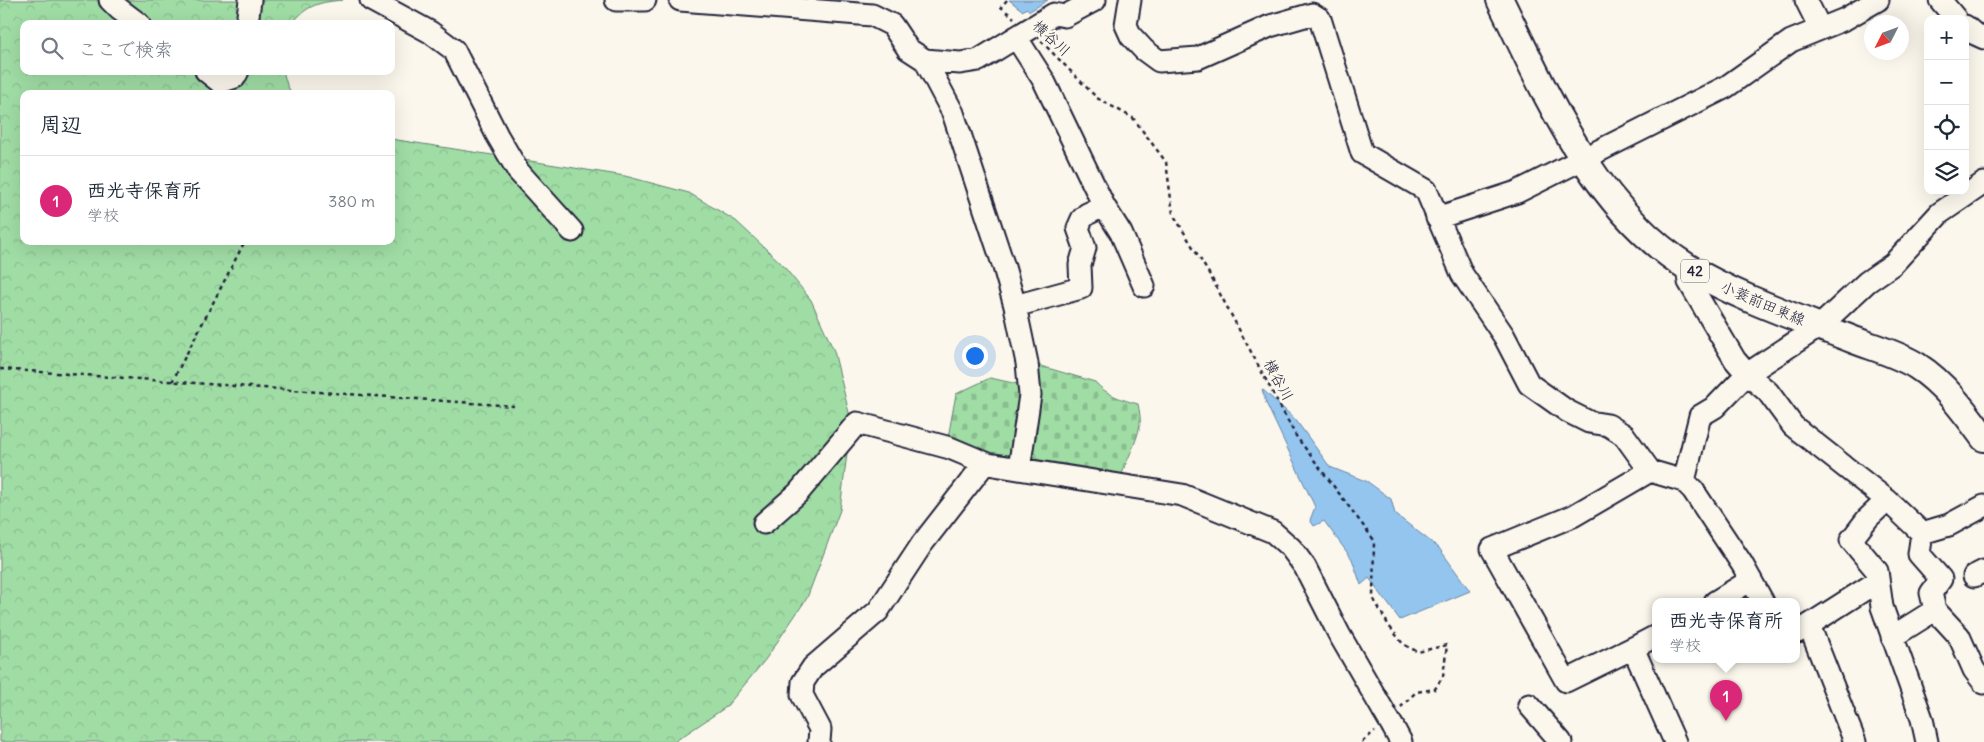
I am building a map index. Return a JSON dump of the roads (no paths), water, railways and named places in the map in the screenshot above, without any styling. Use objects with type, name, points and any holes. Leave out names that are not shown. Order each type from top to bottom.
[{"type":"main road","name":"小蓑前田東線","points":[[1500,0],[1582,158],[1622,212],[1655,242],[1687,267],[1729,290],[1917,366],[1944,389],[1984,438]]},
{"type":"street","points":[[110,0],[118,9],[133,20]]},
{"type":"street","points":[[248,20],[250,0]]},
{"type":"street","points":[[371,0],[430,32],[454,50],[497,135],[518,171],[572,231]]},
{"type":"street","points":[[616,0],[645,0]]},
{"type":"street","points":[[680,0],[872,15],[892,25],[908,49],[925,60],[960,63],[979,60],[1054,14],[1065,16],[1094,0]]},
{"type":"street","points":[[1130,0],[1126,25],[1131,36],[1144,50],[1159,61],[1198,58],[1270,26],[1312,14],[1320,19],[1362,153],[1426,190],[1462,274],[1504,336],[1529,384],[1567,411],[1589,422],[1608,425],[1624,435],[1650,471],[1684,481],[1692,490],[1761,598]]},
{"type":"street","points":[[1806,0],[1820,28]]},
{"type":"street","points":[[1437,218],[1517,192],[1726,87],[1791,41],[1845,19],[1878,0]]},
{"type":"street","points":[[1940,0],[1953,15]]},
{"type":"street","points":[[1969,30],[1984,38]]},
{"type":"street","points":[[1022,34],[1104,206],[1121,233],[1144,286]]},
{"type":"street","points":[[925,60],[953,113],[1015,306],[1027,363],[1030,395],[1019,469]]},
{"type":"street","points":[[211,75],[220,82],[236,75]]},
{"type":"street","points":[[1684,481],[1700,416],[1714,407],[1747,374],[1820,326],[1867,282],[1892,264],[1940,213],[1984,183]]},
{"type":"street","points":[[1015,306],[1081,288],[1080,265],[1085,248],[1078,228],[1082,219],[1087,214],[1104,206]]},
{"type":"street","points":[[1687,267],[1689,282],[1730,353],[1747,374],[1768,392],[1793,426],[1888,500],[1922,533]]},
{"type":"street","points":[[764,523],[798,493],[857,422],[950,448],[986,463],[1182,495],[1273,532],[1290,548],[1305,567],[1338,634],[1390,724]]},
{"type":"street","points":[[819,742],[820,729],[802,695],[804,682],[813,667],[878,611],[922,544],[986,463]]},
{"type":"street","points":[[1650,471],[1573,516],[1492,549],[1566,681],[1652,638]]},
{"type":"street","points":[[1888,500],[1868,518],[1851,540],[1877,571],[1882,607],[1922,719],[1927,742]]},
{"type":"street","points":[[1922,533],[1949,525],[1984,506]]},
{"type":"street","points":[[1922,533],[1919,554],[1941,579],[1931,593],[1935,610],[1959,636],[1974,670],[1984,683]]},
{"type":"street","points":[[1722,598],[1751,580]]},
{"type":"street","points":[[1856,742],[1802,630],[1878,581]]},
{"type":"street","points":[[1892,637],[1935,610]]},
{"type":"street","points":[[1633,648],[1675,742]]},
{"type":"street","points":[[1529,705],[1561,742]]},
{"type":"water","points":[[1009,0],[1048,0],[1030,11],[1026,8],[1023,11]]},
{"type":"water","points":[[1262,389],[1295,419],[1330,467],[1368,482],[1391,499],[1395,514],[1439,548],[1470,591],[1400,620],[1369,578],[1361,585],[1352,559],[1324,521],[1314,526],[1310,520],[1315,507],[1266,403]]},
{"type":"place","name":"西光寺保育所","points":[[1726,721]]}]
